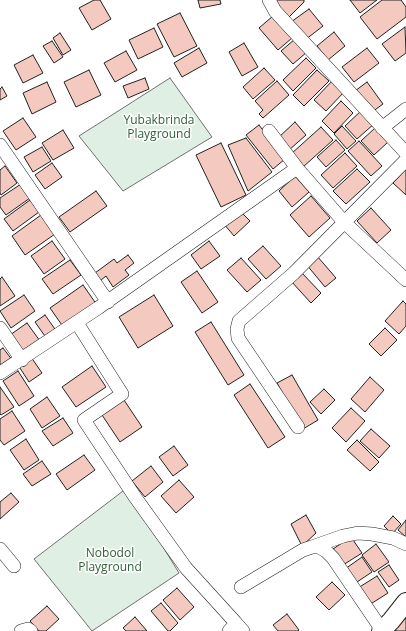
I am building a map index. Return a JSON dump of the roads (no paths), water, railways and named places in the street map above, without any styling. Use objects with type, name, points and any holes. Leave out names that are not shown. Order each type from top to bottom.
[{"type":"street","points":[[269,0],[274,10],[406,153]]},
{"type":"street","points":[[382,128],[406,109]]},
{"type":"street","points":[[269,132],[297,168],[344,222],[406,280]]},
{"type":"street","points":[[0,144],[108,302]]},
{"type":"street","points":[[298,427],[243,347],[238,338],[237,329],[239,321],[294,273],[406,160]]},
{"type":"street","points":[[0,373],[22,360],[108,302],[297,168]]},
{"type":"street","points":[[77,323],[122,394],[84,420],[135,497],[186,568],[236,628]]},
{"type":"street","points":[[0,328],[22,360]]},
{"type":"street","points":[[241,587],[303,550],[343,536],[358,533],[372,534],[393,538],[406,544]]},
{"type":"street","points":[[312,547],[319,547],[333,558],[381,631],[406,602]]},
{"type":"street","points":[[0,549],[14,566]]},
{"type":"street","points":[[21,631],[28,629],[31,631]]},
{"type":"park label","name":"Yubakbrinda Playground","points":[[159,128]]},
{"type":"park label","name":"Nobodol Playground","points":[[110,561]]}]
